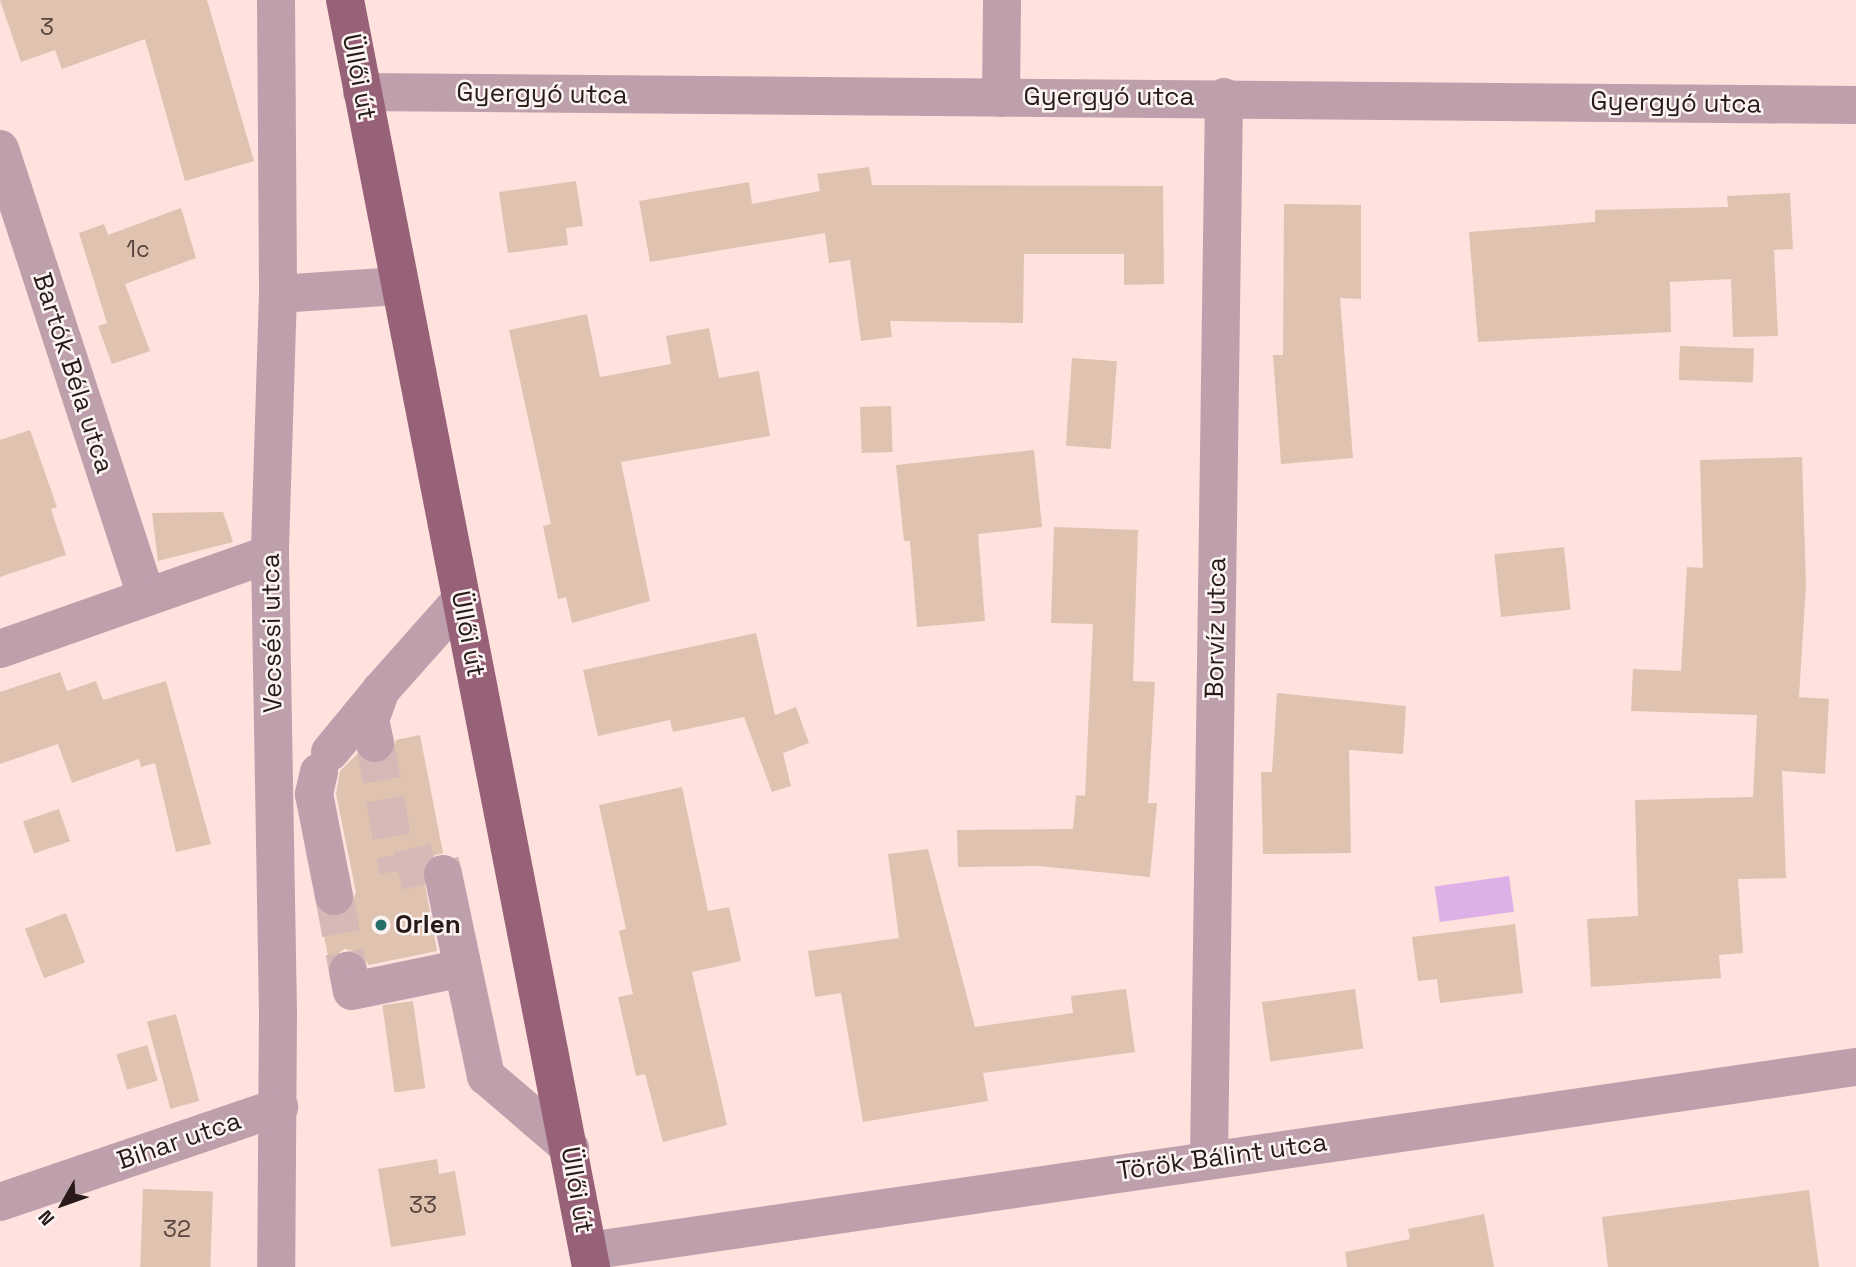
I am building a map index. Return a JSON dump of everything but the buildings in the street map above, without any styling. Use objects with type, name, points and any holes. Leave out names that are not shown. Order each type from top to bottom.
[{"type":"main road","name":"Üllői út","points":[[345,0],[570,1149],[589,1259]]},
{"type":"street","name":"Vecsési utca","points":[[276,0],[278,294],[270,554],[279,1107],[276,1267]]},
{"type":"street","points":[[1001,98],[1002,0]]},
{"type":"street","name":"Gyergyó utca","points":[[362,92],[1001,98],[1224,97],[1856,105]]},
{"type":"street","name":"Borvíz utca","points":[[1209,1159],[1224,97]]},
{"type":"street","name":"Bartók Béla utca","points":[[0,149],[146,596]]},
{"type":"street","points":[[278,294],[399,286]]},
{"type":"street","points":[[0,649],[270,554]]},
{"type":"street","points":[[334,896],[314,794],[324,762],[381,690],[461,600]]},
{"type":"street","points":[[375,743],[370,720],[381,690]]},
{"type":"street","points":[[443,874],[486,1076],[570,1149]]},
{"type":"street","points":[[348,971],[352,990],[463,968]]},
{"type":"street","name":"Török Bálint utca","points":[[589,1259],[1209,1159],[1856,1067]]},
{"type":"street","name":"Bihar utca","points":[[0,1202],[279,1107]]},
{"type":"shaded area","points":[[1509,876],[1514,912],[1440,922],[1435,886]]},
{"type":"tunnel","points":[[375,743],[398,871],[440,861],[443,874]]},
{"type":"tunnel","points":[[334,896],[348,971]]},
{"type":"place","name":"Orlen","points":[[381,925]]}]
